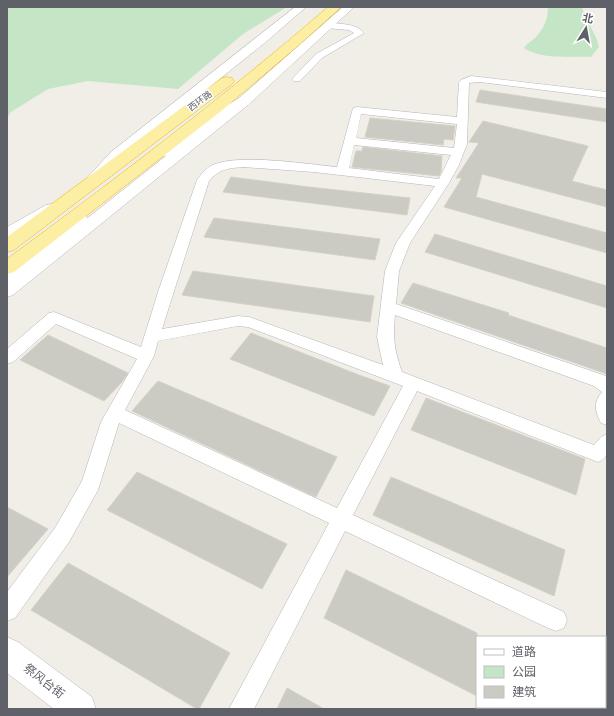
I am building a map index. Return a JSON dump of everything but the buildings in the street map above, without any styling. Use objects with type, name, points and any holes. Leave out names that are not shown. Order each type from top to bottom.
[{"type":"highway","name":"西环路","points":[[7,246],[82,191],[263,53],[316,7]]},
{"type":"highway","name":"西环路","points":[[7,268],[115,196],[148,162],[250,81],[335,7]]},
{"type":"main road","points":[[148,162],[244,101]]},
{"type":"main road","points":[[7,235],[82,191]]},
{"type":"main road","points":[[7,278],[115,196]]},
{"type":"main road","name":"祭风台街","points":[[7,653],[80,709]]},
{"type":"street","points":[[82,191],[116,155],[263,39],[301,7]]},
{"type":"street","points":[[7,291],[115,196],[244,101],[349,7]]},
{"type":"street","points":[[297,79],[319,56],[360,34],[358,31],[352,29],[328,26]]},
{"type":"street","points":[[404,380],[388,354],[385,337],[390,286],[396,259],[403,243],[443,183],[453,165],[461,144],[464,82],[471,79],[607,95]]},
{"type":"street","points":[[342,171],[356,110],[462,121]]},
{"type":"street","points":[[349,141],[458,152]]},
{"type":"street","points":[[7,610],[62,535],[91,484],[110,422],[146,356],[183,238],[204,180],[208,174],[220,167],[258,164],[342,171],[443,183]]},
{"type":"street","points":[[388,307],[600,381],[607,387]]},
{"type":"street","points":[[7,358],[54,317],[146,356]]},
{"type":"street","points":[[152,336],[238,321],[249,322],[598,454],[607,442]]},
{"type":"street","points":[[241,709],[341,519],[404,380]]},
{"type":"street","points":[[607,397],[603,405],[604,414],[607,418]]},
{"type":"street","points":[[115,413],[556,620]]},
{"type":"green space","points":[[7,7],[287,7],[243,34],[178,89],[88,81],[48,89],[11,112],[7,118]]},
{"type":"green space","points":[[548,7],[582,7],[596,36],[599,47],[591,57],[548,56],[531,52],[524,48],[536,37],[543,27]]}]
